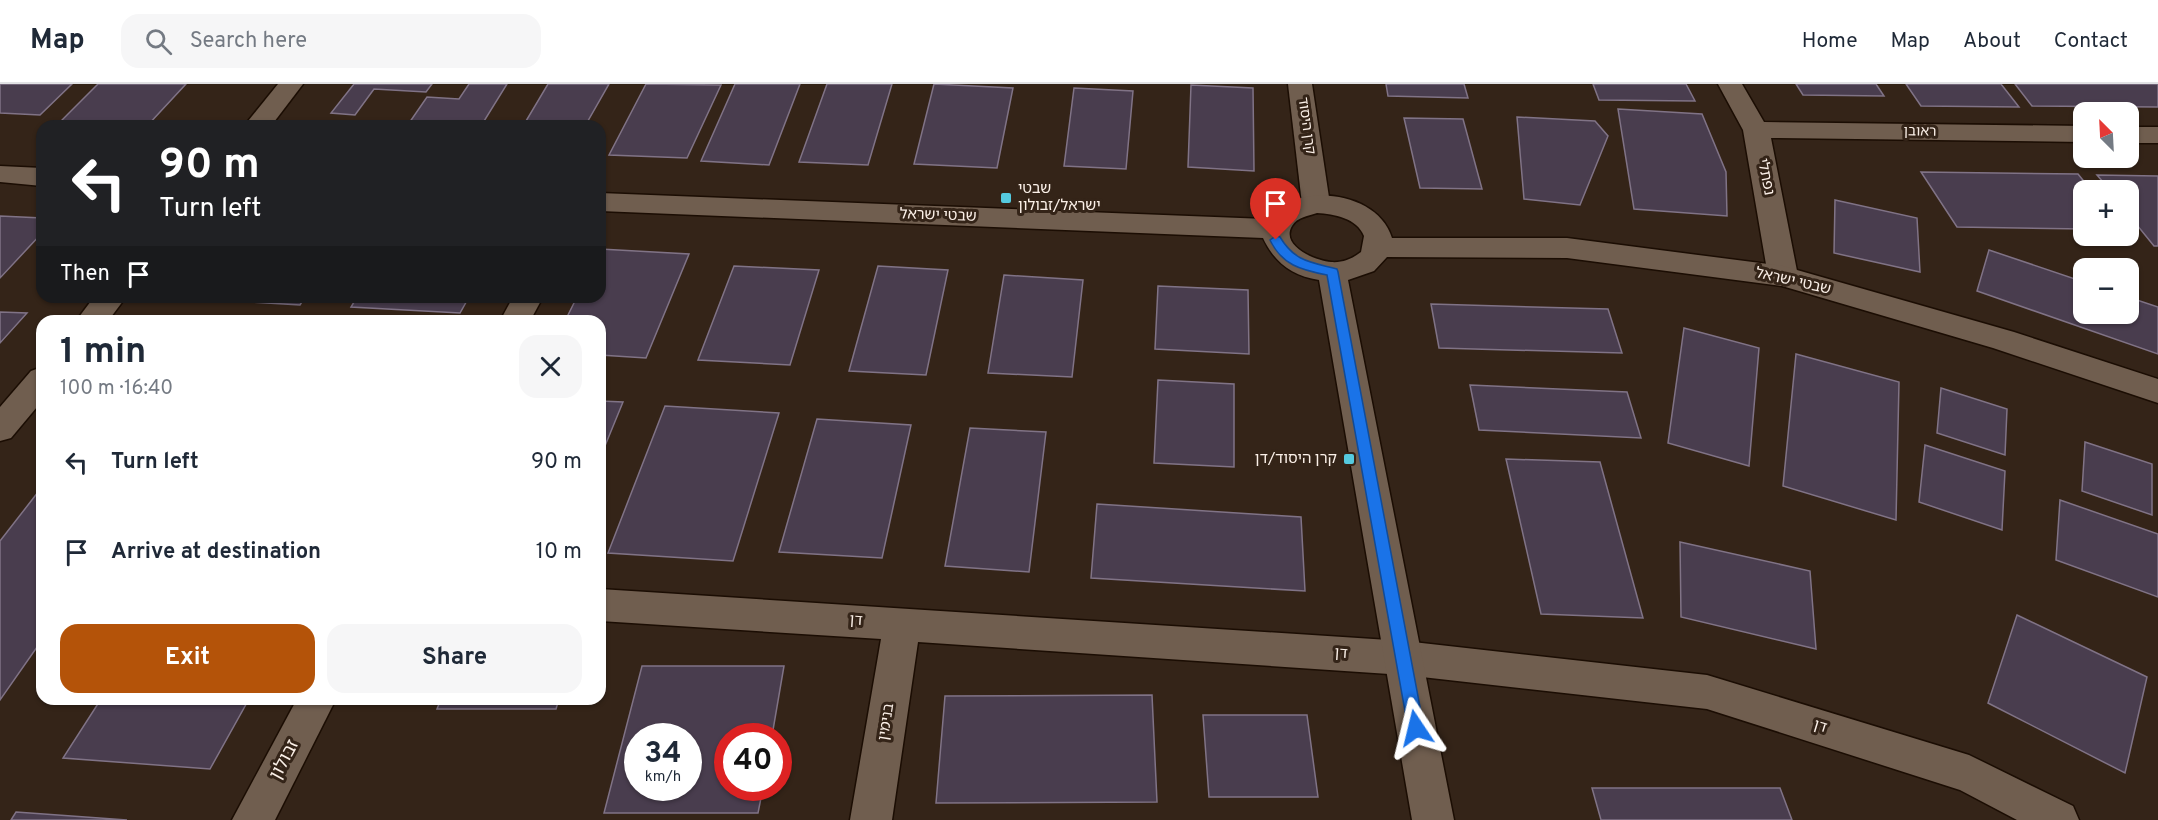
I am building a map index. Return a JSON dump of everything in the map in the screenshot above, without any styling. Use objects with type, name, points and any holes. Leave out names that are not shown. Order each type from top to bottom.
[{"type":"street","points":[[262,120],[291,84]]},
{"type":"street","name":"קרן היסוד","points":[[1300,84],[1316,204]]},
{"type":"street","name":"נפתלי","points":[[1730,84],[1756,130],[1783,276]]},
{"type":"street","name":"ראובן","points":[[1756,130],[2073,134]]},
{"type":"street","points":[[2139,135],[2158,135]]},
{"type":"street","points":[[0,174],[36,177]]},
{"type":"street","name":"שבטי ישראל","points":[[606,202],[1276,230]]},
{"type":"street","points":[[1316,204],[1332,205],[1362,216],[1373,225],[1379,236],[1379,247],[1374,257],[1363,266],[1349,271],[1332,272],[1302,266],[1290,258],[1276,240],[1276,230],[1280,220],[1289,212],[1316,204]]},
{"type":"street","name":"שבטי ישראל","points":[[1379,247],[1567,248],[1783,276],[2003,340],[2158,391]]},
{"type":"street","points":[[1332,272],[1432,820]]},
{"type":"street","points":[[96,315],[106,303]]},
{"type":"street","points":[[0,429],[36,386]]},
{"type":"street","name":"דן","points":[[606,605],[1404,658],[1707,692],[1969,774],[2058,820]]},
{"type":"street","name":"בנימין","points":[[871,820],[902,624]]},
{"type":"street","name":"זבולון","points":[[253,820],[314,705]]},
{"type":"building","points":[[0,84],[72,84],[40,115],[0,113]]},
{"type":"building","points":[[98,84],[186,84],[153,120],[62,120]]},
{"type":"building","points":[[354,84],[432,84],[426,92],[374,89],[355,115],[331,113]]},
{"type":"building","points":[[469,84],[507,84],[485,120],[411,120],[427,97],[459,99]]},
{"type":"building","points":[[548,84],[609,84],[588,120],[527,120]]},
{"type":"building","points":[[646,84],[721,85],[687,158],[609,155]]},
{"type":"building","points":[[735,84],[800,84],[769,165],[701,161]]},
{"type":"building","points":[[827,84],[892,84],[868,165],[799,162]]},
{"type":"building","points":[[934,84],[1013,88],[997,168],[914,164]]},
{"type":"building","points":[[1386,84],[1464,84],[1468,98],[1388,96]]},
{"type":"building","points":[[1593,84],[1686,84],[1695,101],[1599,100]]},
{"type":"building","points":[[1796,84],[1876,84],[1884,96],[1803,95]]},
{"type":"building","points":[[1906,84],[2001,84],[2019,107],[1921,106]]},
{"type":"building","points":[[2015,84],[2158,84],[2158,107],[2139,107],[2139,102],[2073,102],[2073,106],[2032,106]]},
{"type":"building","points":[[1191,85],[1253,88],[1254,171],[1188,167]]},
{"type":"building","points":[[1074,88],[1133,91],[1126,169],[1064,166]]},
{"type":"building","points":[[1618,109],[1702,114],[1726,172],[1727,216],[1634,209]]},
{"type":"building","points":[[1517,117],[1595,121],[1608,136],[1580,205],[1524,199]]},
{"type":"building","points":[[1404,118],[1463,119],[1482,189],[1420,188]]},
{"type":"building","points":[[1921,172],[2078,174],[2083,180],[2073,180],[2073,229],[1957,227]]},
{"type":"building","points":[[2097,175],[2158,176],[2158,246],[2154,246],[2139,228],[2139,180],[2101,180]]},
{"type":"building","points":[[1835,200],[1917,218],[1920,272],[1834,253]]},
{"type":"building","points":[[0,216],[36,218],[36,239],[0,278]]},
{"type":"building","points":[[606,249],[689,254],[646,358],[606,355],[606,315],[568,315],[574,303],[606,303]]},
{"type":"building","points":[[1989,250],[2073,278],[2073,324],[2139,324],[2139,301],[2158,307],[2158,354],[1977,291]]},
{"type":"building","points":[[734,266],[819,270],[790,365],[698,360]]},
{"type":"building","points":[[878,266],[948,270],[926,375],[849,371]]},
{"type":"building","points":[[1004,275],[1083,280],[1072,377],[988,373]]},
{"type":"building","points":[[1158,286],[1248,290],[1249,354],[1155,349]]},
{"type":"building","points":[[268,303],[301,303],[300,305]]},
{"type":"building","points":[[353,303],[466,303],[460,313],[351,307]]},
{"type":"building","points":[[1431,304],[1608,309],[1622,353],[1439,348]]},
{"type":"building","points":[[0,312],[27,313],[0,343]]},
{"type":"building","points":[[1684,328],[1759,348],[1749,466],[1668,443]]},
{"type":"building","points":[[1796,354],[1899,382],[1896,520],[1783,486]]},
{"type":"building","points":[[1158,380],[1234,384],[1234,467],[1154,463]]},
{"type":"building","points":[[1470,385],[1627,392],[1641,438],[1479,430]]},
{"type":"building","points":[[1941,388],[2007,409],[2005,455],[1937,433]]},
{"type":"building","points":[[606,401],[623,402],[606,443]]},
{"type":"building","points":[[665,406],[779,413],[733,561],[608,553]]},
{"type":"building","points":[[817,419],[911,425],[882,558],[779,552]]},
{"type":"building","points":[[970,428],[1046,432],[1029,572],[945,566]]},
{"type":"building","points":[[2085,442],[2152,464],[2152,515],[2082,491]]},
{"type":"building","points":[[1925,445],[2005,471],[2002,530],[1919,502]]},
{"type":"building","points":[[1506,459],[1600,462],[1643,618],[1541,614]]},
{"type":"building","points":[[36,495],[36,649],[0,700],[0,541]]},
{"type":"building","points":[[2060,500],[2158,534],[2158,597],[2056,560]]},
{"type":"building","points":[[1097,504],[1301,517],[1305,591],[1091,578]]},
{"type":"building","points":[[1680,542],[1810,571],[1816,649],[1681,617]]},
{"type":"building","points":[[2017,615],[2147,677],[2125,773],[1988,703]]},
{"type":"building","points":[[642,666],[784,666],[774,723],[714,723],[714,801],[760,801],[758,813],[604,813],[624,736],[624,801],[702,801],[702,723],[627,723]]},
{"type":"building","points":[[1152,695],[1157,802],[936,803],[945,696]]},
{"type":"building","points":[[97,705],[246,705],[210,769],[63,758]]},
{"type":"building","points":[[439,705],[557,705],[556,709],[437,709]]},
{"type":"building","points":[[1203,715],[1307,715],[1318,797],[1209,797]]},
{"type":"building","points":[[1592,788],[1780,788],[1792,820],[1601,820]]},
{"type":"building","points":[[16,812],[127,820],[11,820]]},
{"type":"place","name":"שבטי ישראל/זבולון","points":[[1006,198]]},
{"type":"place","name":"קרן היסוד/דן","points":[[1349,459]]},
{"type":"route","points":[[1276,240],[1290,258],[1302,266],[1332,272],[1416,728]]}]
